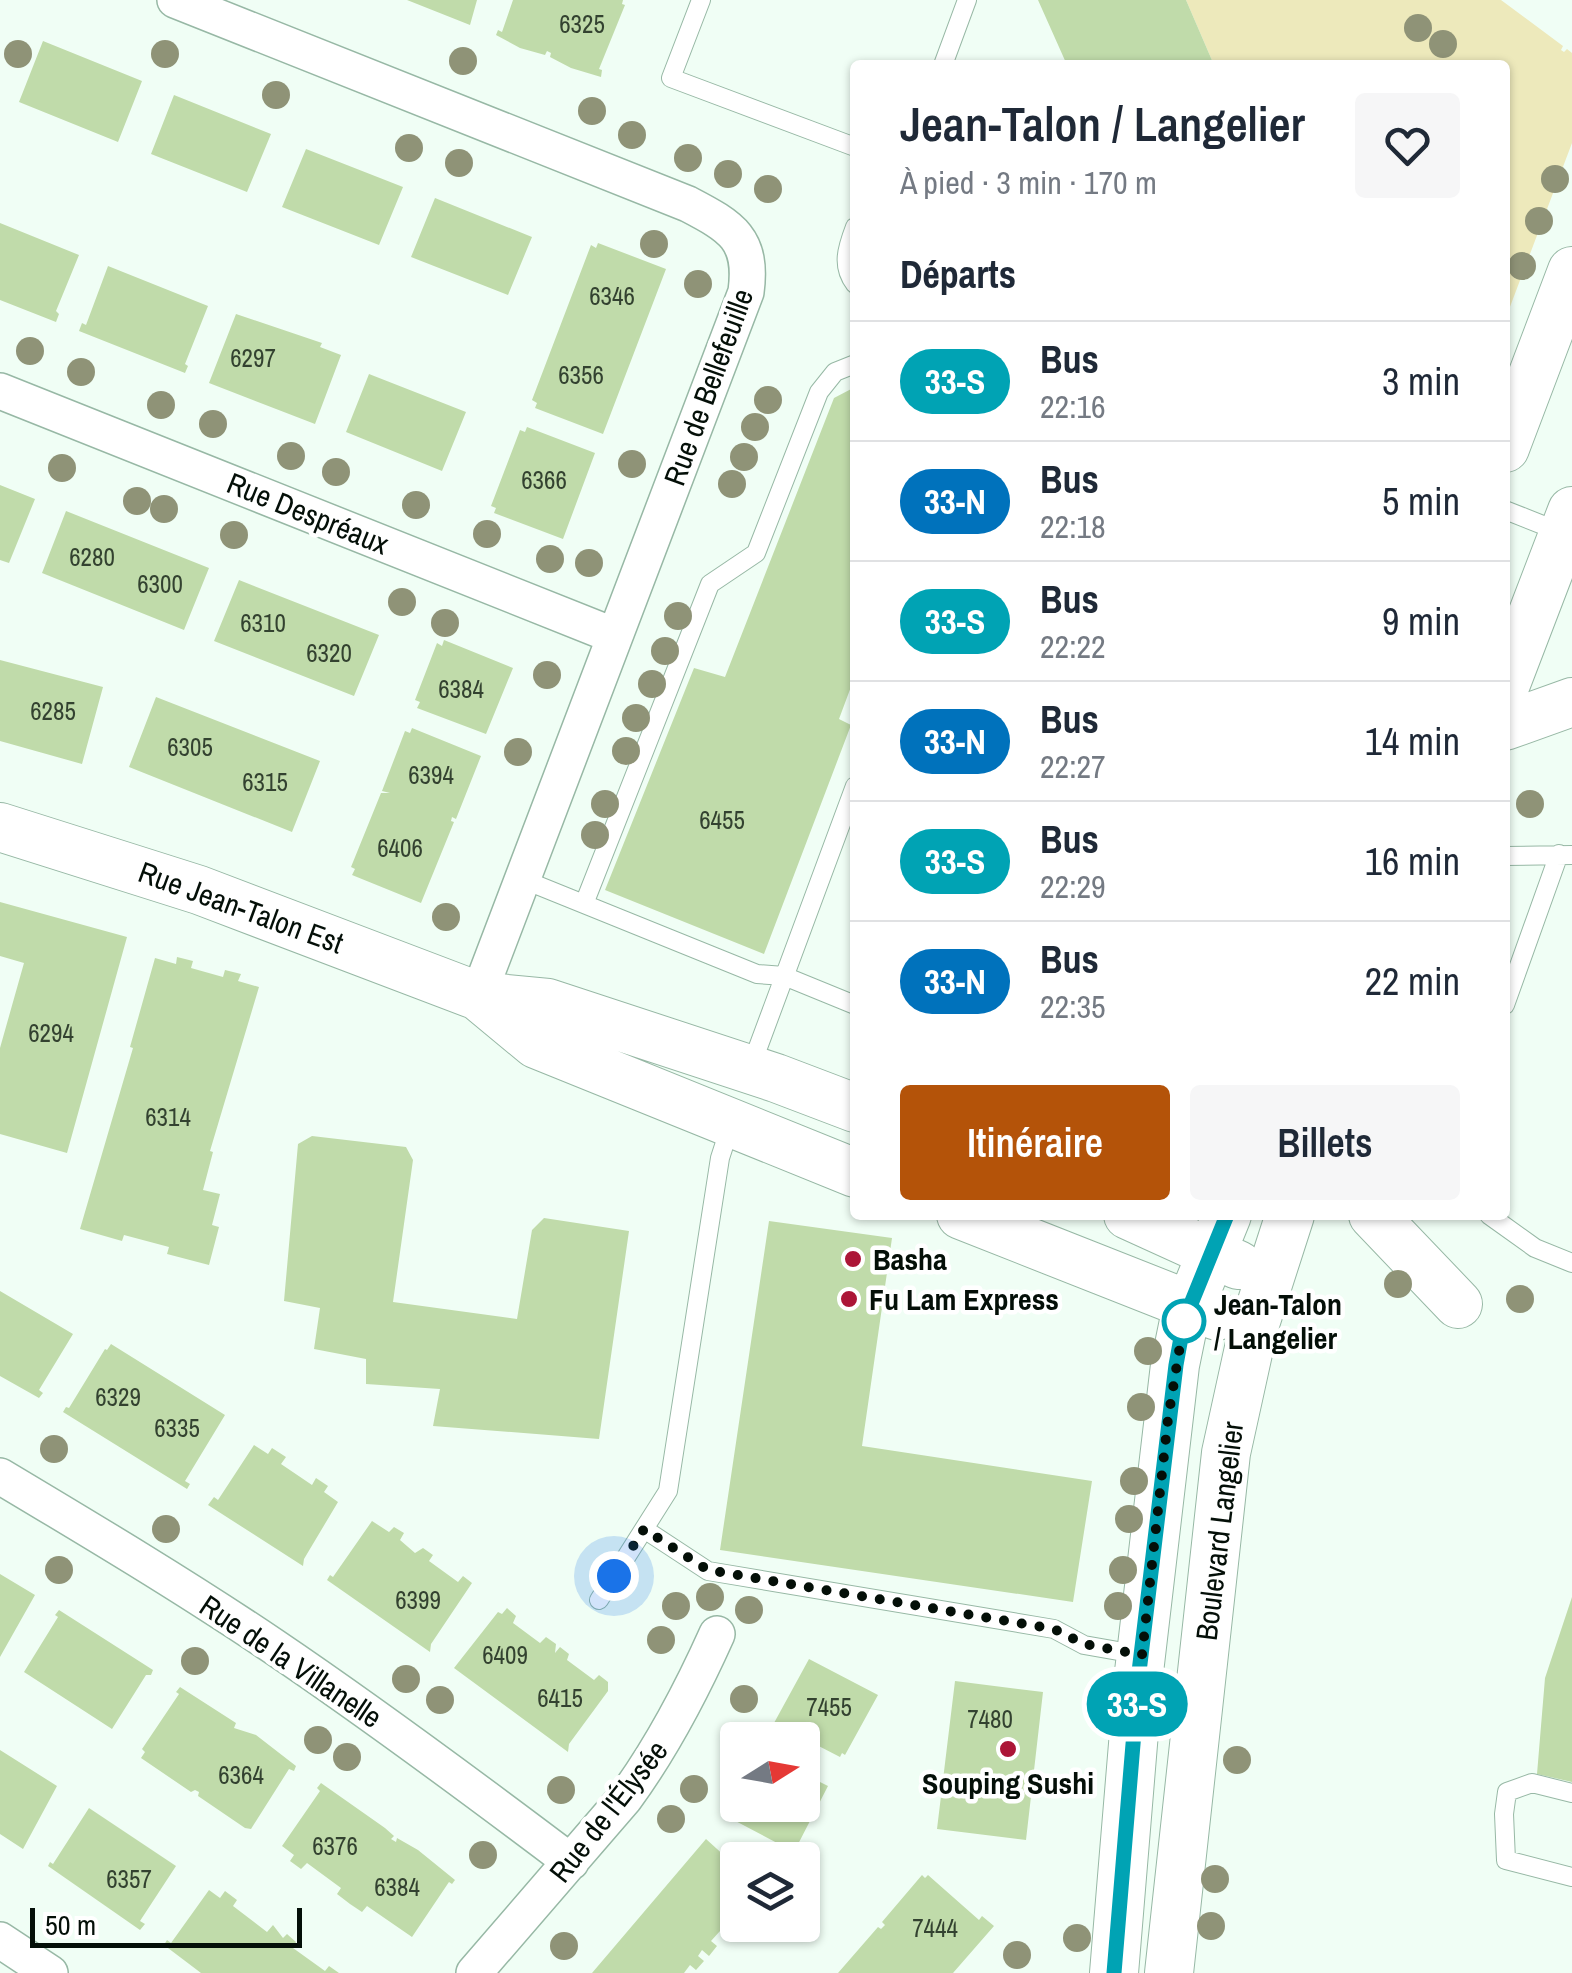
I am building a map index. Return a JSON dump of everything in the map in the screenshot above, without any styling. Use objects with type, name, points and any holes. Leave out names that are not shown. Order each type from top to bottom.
[{"type":"main road","points":[[1510,435],[1572,271]]},
{"type":"main road","points":[[1510,673],[1568,522]]},
{"type":"main road","points":[[1510,724],[1572,702]]},
{"type":"main road","name":"Rue Jean-Talon Est","points":[[0,828],[199,890],[478,996],[548,1004],[850,1106]]},
{"type":"main road","name":"Rue Jean-Talon Est","points":[[478,996],[536,1044],[850,1171]]},
{"type":"main road","points":[[974,1220],[1253,1330]]},
{"type":"main road","points":[[1152,1220],[1219,1234],[1269,1279]]},
{"type":"main road","name":"Boulevard Langelier","points":[[1169,1973],[1224,1469],[1240,1379],[1288,1220]]},
{"type":"main road","points":[[1378,1220],[1458,1304]]},
{"type":"main road","name":"Boulevard Langelier","points":[[1114,1973],[1142,1655],[1176,1365],[1190,1305],[1219,1234]]},
{"type":"street","name":"Rue de Bellefeuille","points":[[175,0],[688,204],[736,234],[746,253],[746,292],[478,996]]},
{"type":"street","name":"Rue Despréaux","points":[[0,391],[616,636]]},
{"type":"street","name":"Rue de la Villanelle","points":[[0,1476],[142,1561],[272,1646],[413,1744],[571,1862]]},
{"type":"street","name":"Rue de l'Élysée","points":[[474,1973],[648,1767],[692,1692],[717,1634]]},
{"type":"street","points":[[0,1940],[50,1973]]},
{"type":"lane","points":[[701,0],[671,78],[850,145]]},
{"type":"lane","points":[[944,60],[967,0]]},
{"type":"lane","points":[[850,244],[846,257],[850,276]]},
{"type":"lane","points":[[584,904],[710,584],[756,552],[819,392],[835,372],[850,366]]},
{"type":"lane","points":[[1510,511],[1568,522]]},
{"type":"lane","points":[[750,1070],[850,799]]},
{"type":"lane","points":[[1510,856],[1566,854],[1510,994]]},
{"type":"lane","points":[[522,879],[756,974],[784,976],[850,1004]]},
{"type":"lane","points":[[600,1600],[668,1490],[720,1158],[731,1123]]},
{"type":"lane","points":[[1496,1220],[1534,1248],[1572,1263]]},
{"type":"lane","points":[[644,1529],[708,1570],[1054,1629],[1084,1644],[1142,1655]]},
{"type":"lane","points":[[1572,1793],[1532,1783],[1508,1792],[1504,1814],[1506,1860],[1572,1877]]},
{"type":"shaded area","points":[[1186,0],[1501,0],[1563,46],[1561,50],[1572,53],[1572,143],[1510,307],[1510,60],[1212,60]]},
{"type":"building","points":[[407,0],[477,0],[470,25]]},
{"type":"building","points":[[513,0],[623,0],[625,5],[599,69],[601,77],[571,68],[550,57],[547,51],[545,55],[520,48],[496,35],[498,30],[502,32]]},
{"type":"building","points":[[1038,0],[1186,0],[1212,60],[1065,60]]},
{"type":"building","points":[[43,41],[142,81],[118,142],[19,102]]},
{"type":"building","points":[[174,95],[271,134],[247,192],[151,154]]},
{"type":"building","points":[[306,149],[403,187],[379,245],[282,207]]},
{"type":"building","points":[[435,198],[532,237],[508,295],[411,257]]},
{"type":"building","points":[[0,223],[79,255],[56,311],[56,322],[0,300]]},
{"type":"building","points":[[598,243],[666,269],[603,434],[535,408],[537,403],[532,400],[591,245],[596,248]]},
{"type":"building","points":[[108,266],[208,306],[185,373],[79,331],[82,323],[86,325]]},
{"type":"building","points":[[236,314],[322,343],[320,347],[341,355],[315,424],[209,383]]},
{"type":"building","points":[[369,374],[466,412],[442,471],[346,432]]},
{"type":"building","points":[[850,390],[850,689],[839,719],[850,728],[764,954],[605,890],[694,668],[725,677],[834,398]]},
{"type":"building","points":[[527,427],[595,453],[563,539],[494,513],[496,508],[491,506],[520,430],[525,432]]},
{"type":"building","points":[[0,485],[35,499],[9,563],[0,560]]},
{"type":"building","points":[[66,511],[209,568],[184,630],[42,573]]},
{"type":"building","points":[[239,580],[379,635],[354,696],[214,641]]},
{"type":"building","points":[[444,640],[513,668],[486,734],[417,708],[420,702],[415,700],[437,643],[442,646]]},
{"type":"building","points":[[0,660],[103,687],[82,764],[0,741]]},
{"type":"building","points":[[156,697],[320,761],[292,832],[129,767]]},
{"type":"building","points":[[412,728],[481,756],[456,819],[452,817],[454,822],[421,903],[352,875],[355,869],[351,867],[381,793],[390,793],[382,791],[405,731],[410,733]]},
{"type":"building","points":[[0,902],[127,937],[67,1153],[0,1134],[0,1048],[24,963],[0,956]]},
{"type":"building","points":[[177,957],[193,961],[191,968],[223,977],[225,970],[241,974],[238,981],[259,987],[210,1151],[213,1152],[203,1190],[220,1194],[212,1225],[219,1227],[209,1265],[167,1254],[169,1247],[124,1235],[122,1241],[80,1229],[155,958],[176,964]]},
{"type":"building","points":[[312,1136],[406,1147],[413,1160],[393,1302],[517,1319],[532,1230],[544,1218],[629,1231],[599,1439],[433,1426],[440,1389],[366,1384],[366,1359],[314,1349],[320,1308],[284,1301],[298,1144]]},
{"type":"building","points":[[769,1221],[892,1238],[862,1446],[1092,1481],[1073,1602],[720,1550]]},
{"type":"building","points":[[0,1291],[73,1334],[39,1390],[43,1393],[39,1398],[0,1376]]},
{"type":"building","points":[[111,1344],[225,1415],[185,1481],[190,1484],[187,1489],[63,1412]]},
{"type":"building","points":[[254,1445],[268,1454],[272,1448],[286,1457],[281,1464],[312,1485],[316,1478],[328,1486],[324,1492],[338,1502],[303,1566],[208,1505],[214,1497],[218,1500]]},
{"type":"building","points":[[372,1521],[389,1532],[394,1527],[404,1533],[400,1540],[415,1553],[423,1548],[433,1555],[429,1561],[458,1582],[463,1576],[472,1583],[431,1644],[430,1652],[327,1580]]},
{"type":"building","points":[[0,1574],[35,1595],[0,1657]]},
{"type":"building","points":[[1572,1597],[1572,1782],[1537,1774],[1545,1678]]},
{"type":"building","points":[[507,1608],[516,1616],[513,1623],[540,1643],[546,1637],[556,1644],[555,1653],[560,1647],[569,1654],[567,1660],[594,1680],[599,1675],[608,1682],[608,1691],[569,1744],[568,1752],[454,1668],[498,1612],[502,1614]]},
{"type":"building","points":[[59,1610],[153,1670],[112,1729],[24,1672]]},
{"type":"building","points":[[809,1659],[878,1695],[845,1755],[840,1757],[820,1747],[820,1722],[775,1722]]},
{"type":"building","points":[[955,1681],[1043,1692],[1026,1840],[937,1829]]},
{"type":"building","points":[[180,1687],[236,1723],[234,1728],[256,1735],[296,1766],[294,1771],[289,1769],[251,1829],[141,1758],[145,1752],[142,1749]]},
{"type":"building","points":[[0,1750],[57,1786],[23,1849],[0,1834]]},
{"type":"building","points":[[820,1782],[828,1786],[820,1802]]},
{"type":"building","points":[[321,1783],[385,1828],[394,1836],[391,1839],[396,1842],[397,1838],[418,1850],[455,1880],[449,1882],[412,1937],[367,1906],[362,1912],[350,1904],[337,1894],[341,1888],[307,1863],[301,1869],[290,1861],[294,1855],[282,1846],[320,1791],[317,1788]]},
{"type":"building","points":[[89,1808],[176,1866],[140,1921],[145,1924],[140,1930],[48,1866]]},
{"type":"building","points":[[737,1822],[809,1822],[799,1842],[775,1842]]},
{"type":"building","points":[[706,1839],[720,1852],[720,1931],[711,1941],[717,1946],[709,1956],[702,1950],[698,1956],[704,1961],[696,1970],[690,1965],[684,1973],[592,1973]]},
{"type":"building","points":[[922,1875],[928,1875],[979,1920],[982,1916],[994,1926],[953,1973],[838,1973],[878,1927],[885,1925],[882,1922]]},
{"type":"building","points":[[209,1890],[220,1898],[225,1891],[237,1900],[233,1906],[267,1932],[273,1925],[283,1938],[287,1934],[296,1942],[293,1948],[325,1971],[329,1966],[339,1973],[201,1973],[164,1945],[167,1940],[171,1943]]},
{"type":"bus line","name":"33-S","points":[[1114,1973],[1139,1672],[1176,1365],[1184,1321],[1225,1220]]},
{"type":"place","name":"Basha","points":[[853,1259]]},
{"type":"place","name":"Fu Lam Express","points":[[849,1299]]},
{"type":"place","name":"Jean-Talon / Langelier","points":[[1184,1321]]},
{"type":"place","name":"Souping Sushi","points":[[1008,1749]]},
{"type":"route","points":[[614,1576],[644,1529],[708,1570],[1054,1629],[1084,1644],[1142,1655],[1168,1419],[1184,1321]]}]
